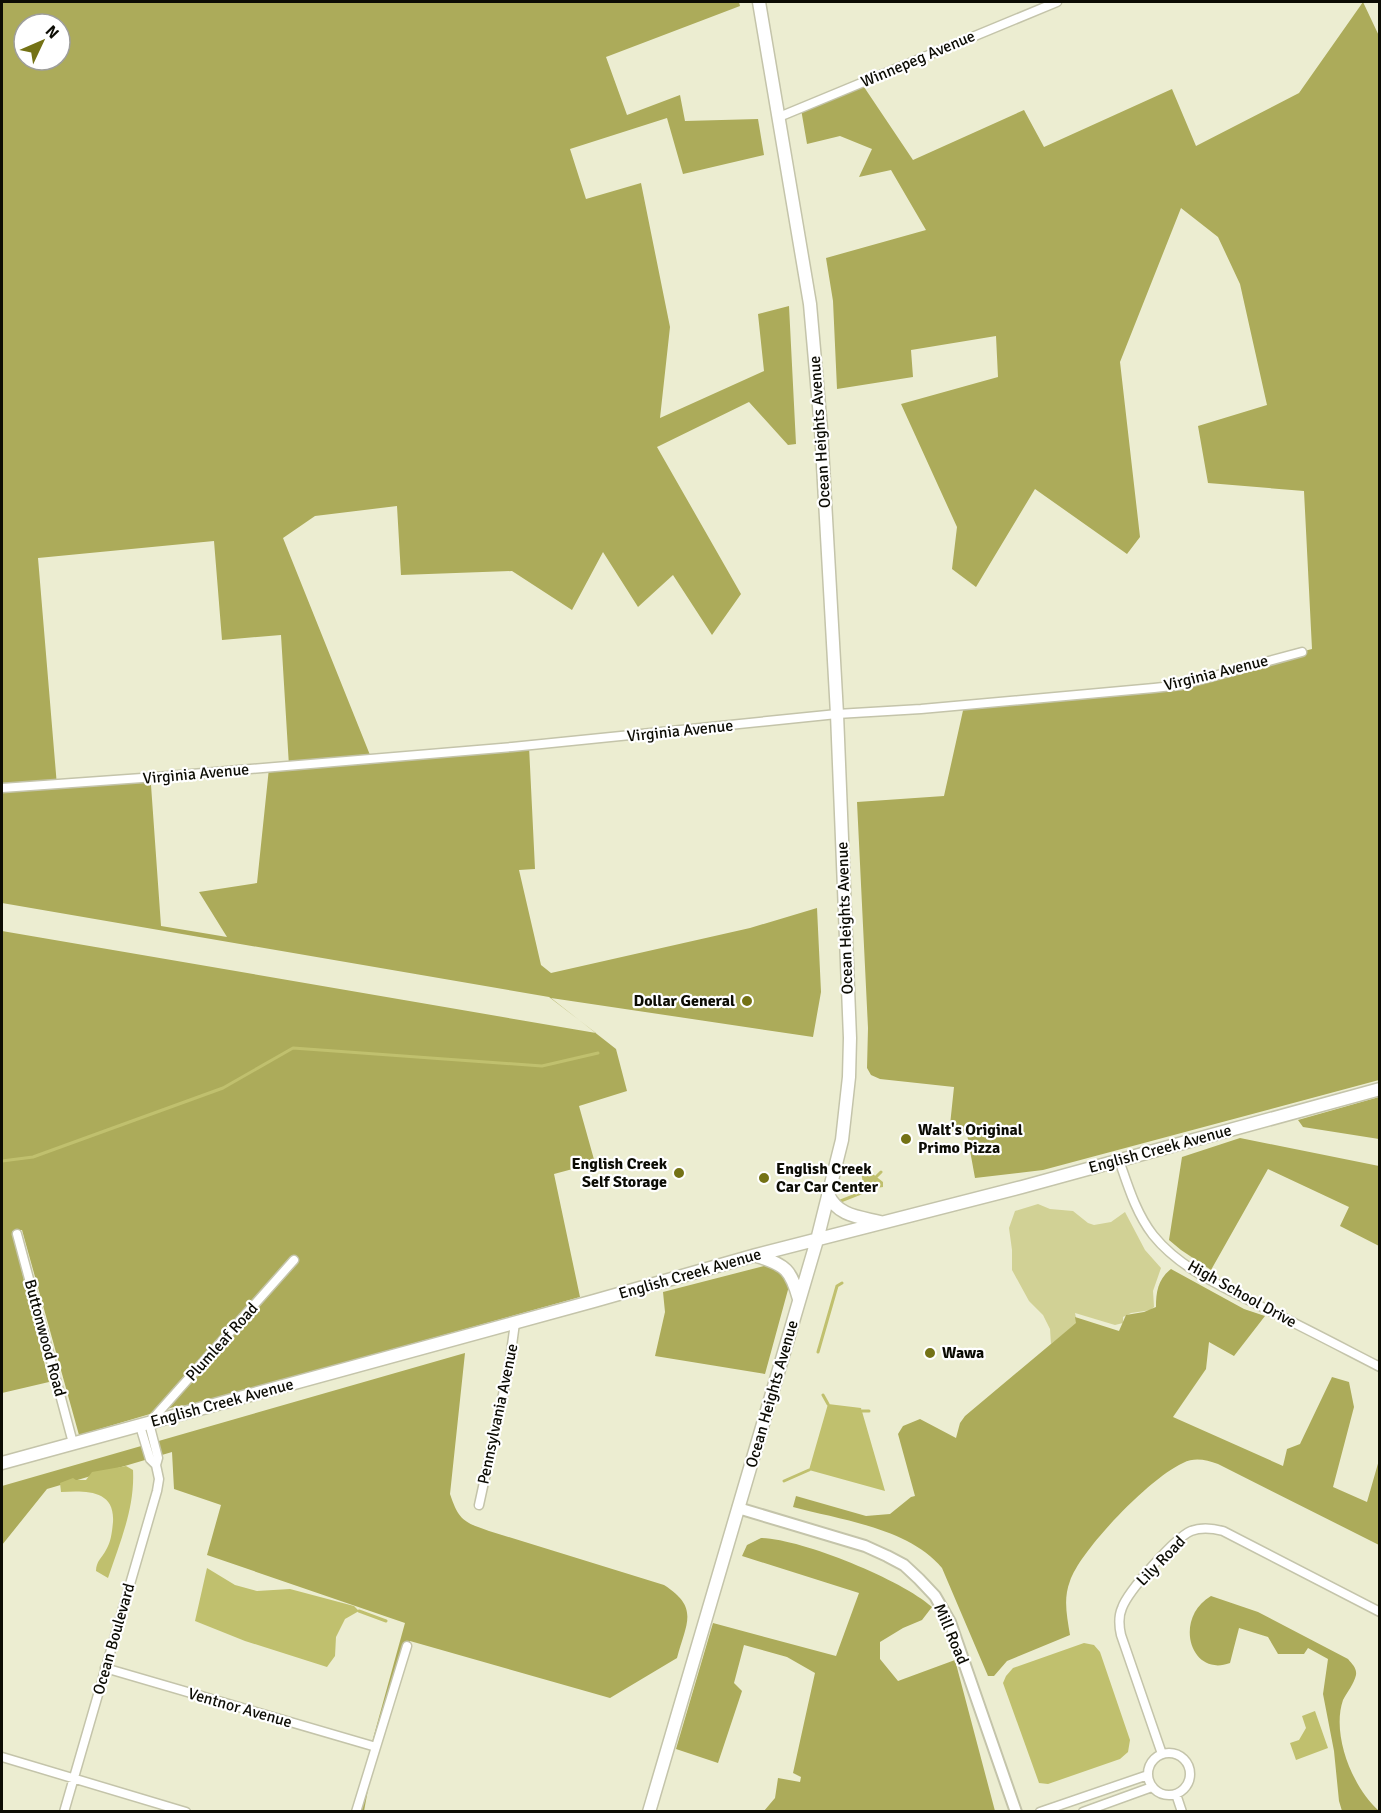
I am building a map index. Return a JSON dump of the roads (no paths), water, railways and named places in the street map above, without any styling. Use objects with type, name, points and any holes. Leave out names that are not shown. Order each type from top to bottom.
[{"type":"main road","name":"Ocean Heights Avenue","points":[[649,1812],[817,1240],[842,1140],[850,1038],[837,714],[821,429],[810,304],[759,2]]},
{"type":"main road","name":"English Creek Avenue","points":[[2,1463],[756,1255],[1022,1187],[1380,1089]]},
{"type":"main road","points":[[828,1194],[832,1204],[841,1211],[881,1223]]},
{"type":"main road","points":[[756,1255],[775,1261],[786,1268],[792,1276],[799,1299]]},
{"type":"street","name":"Winnepeg Avenue","points":[[779,117],[1057,2]]},
{"type":"street","name":"Virginia Avenue","points":[[2,788],[523,746],[837,714],[921,709],[1181,685],[1302,652]]},
{"type":"street","name":"High School Drive","points":[[1119,1160],[1131,1196],[1143,1221],[1154,1237],[1180,1260],[1233,1292],[1380,1367]]},
{"type":"street","name":"Buttonwood Road","points":[[17,1234],[73,1443]]},
{"type":"street","name":"Plumleaf Road","points":[[144,1424],[294,1260]]},
{"type":"street","name":"Pennsylvania Avenue","points":[[479,1505],[509,1367],[515,1323]]},
{"type":"street","name":"Ocean Boulevard","points":[[64,1812],[157,1491],[159,1479],[156,1465],[150,1459],[144,1424]]},
{"type":"street","name":"Mill Road","points":[[738,1508],[865,1546],[904,1566],[927,1587],[935,1596],[954,1632],[1016,1812]]},
{"type":"street","name":"Lily Road","points":[[1162,1754],[1120,1635],[1119,1616],[1130,1593],[1174,1543],[1185,1534],[1204,1528],[1223,1531],[1380,1612]]},
{"type":"street","points":[[356,1812],[407,1646]]},
{"type":"street","name":"Ventnor Avenue","points":[[105,1668],[376,1747]]},
{"type":"street","points":[[1162,1754],[1175,1754],[1181,1757],[1189,1767],[1189,1781],[1186,1787],[1176,1794],[1163,1794],[1152,1787],[1148,1775],[1152,1762],[1162,1754]]},
{"type":"street","points":[[2,1757],[186,1812]]},
{"type":"street","points":[[1040,1812],[1148,1775]]},
{"type":"street","points":[[1083,1812],[1152,1787]]},
{"type":"street","points":[[1176,1794],[1182,1812]]},
{"type":"waterway","points":[[2,1161],[33,1157],[223,1088],[293,1048],[542,1066],[598,1053]]},
{"type":"waterway","points":[[875,1178],[881,1172]]},
{"type":"waterway","points":[[838,1202],[866,1191]]},
{"type":"waterway","points":[[818,1352],[837,1286],[842,1283]]},
{"type":"waterway","points":[[823,1395],[828,1404]]},
{"type":"waterway","points":[[862,1411],[869,1411]]},
{"type":"waterway","points":[[784,1481],[809,1470]]},
{"type":"waterway","points":[[359,1611],[386,1621]]},
{"type":"place","name":"Dollar General","points":[[747,1001]]},
{"type":"place","name":"Walt's Original Primo Pizza","points":[[906,1139]]},
{"type":"place","name":"English Creek Self Storage","points":[[679,1173]]},
{"type":"place","name":"English Creek Car Car Center","points":[[764,1178]]},
{"type":"place","name":"Wawa","points":[[930,1353]]}]
